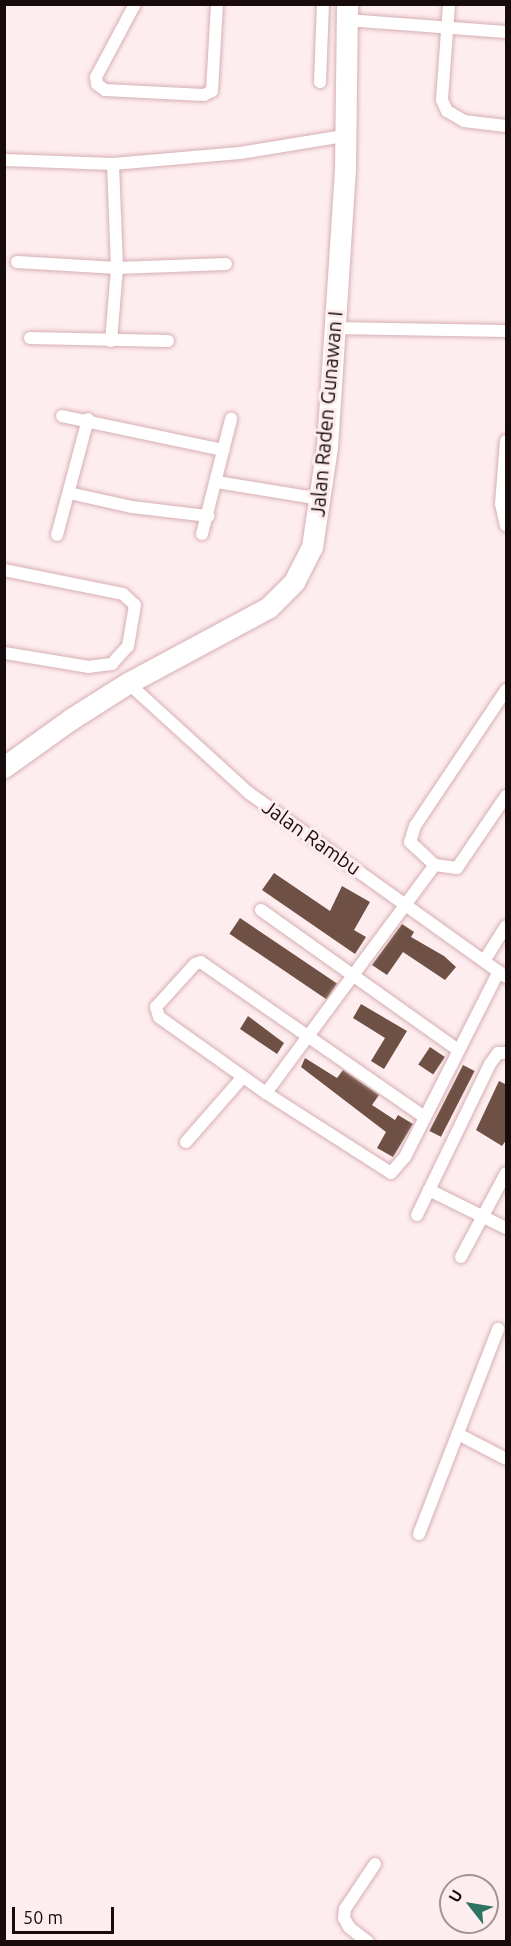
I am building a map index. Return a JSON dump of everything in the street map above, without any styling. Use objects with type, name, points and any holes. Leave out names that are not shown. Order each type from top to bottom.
[{"type":"highway","name":"Jalan Raden Gunawan I","points":[[4,767],[71,719],[128,683],[268,608],[294,582],[308,555],[321,499],[344,136],[347,12]]},
{"type":"street","points":[[135,4],[96,77],[97,84],[105,90],[204,95],[212,92],[216,82],[217,4]]},
{"type":"street","points":[[320,82],[323,4]]},
{"type":"street","points":[[449,4],[442,100],[447,111],[464,121],[507,126]]},
{"type":"street","points":[[347,12],[447,27],[507,32]]},
{"type":"street","points":[[4,160],[113,164],[240,153],[344,136]]},
{"type":"street","points":[[111,340],[117,268],[113,164]]},
{"type":"street","points":[[16,262],[117,268],[226,264]]},
{"type":"street","points":[[333,328],[507,331]]},
{"type":"street","points":[[30,338],[168,341]]},
{"type":"street","points":[[62,416],[88,419],[223,450]]},
{"type":"street","points":[[57,536],[88,419]]},
{"type":"street","points":[[202,534],[217,482],[231,419]]},
{"type":"street","points":[[507,441],[501,504],[507,525]]},
{"type":"street","points":[[217,482],[321,499]]},
{"type":"street","points":[[69,493],[132,507],[208,516]]},
{"type":"street","points":[[4,570],[123,594],[135,605],[128,646],[112,664],[90,667],[4,653]]},
{"type":"street","name":"Jalan Rambu","points":[[128,683],[227,775],[503,974]]},
{"type":"street","points":[[507,690],[410,835],[415,850],[435,865],[457,868],[507,796]]},
{"type":"street","points":[[266,1093],[435,865]]},
{"type":"street","points":[[261,910],[459,1050]]},
{"type":"street","points":[[484,961],[507,926]]},
{"type":"street","points":[[423,1116],[197,962],[156,1007],[156,1013],[243,1077],[365,1160],[391,1173],[405,1157],[423,1116],[503,974]]},
{"type":"street","points":[[417,1215],[490,1064],[498,1053],[507,1053]]},
{"type":"street","points":[[186,1142],[243,1077]]},
{"type":"street","points":[[461,1257],[507,1173]]},
{"type":"street","points":[[429,1190],[507,1228]]},
{"type":"street","points":[[419,1534],[498,1329]]},
{"type":"street","points":[[458,1434],[507,1459]]},
{"type":"street","points":[[368,1941],[349,1928],[344,1918],[345,1909],[375,1864]]},
{"type":"building","points":[[274,873],[330,911],[342,886],[370,902],[354,930],[366,937],[355,954],[262,890]]},
{"type":"building","points":[[240,918],[337,983],[326,999],[229,934]]},
{"type":"building","points":[[402,924],[414,932],[411,937],[444,956],[456,967],[445,980],[403,952],[387,975],[372,965]]},
{"type":"building","points":[[361,1004],[407,1031],[384,1069],[371,1061],[385,1038],[353,1018]]},
{"type":"building","points":[[248,1016],[284,1043],[277,1054],[240,1029]]},
{"type":"building","points":[[430,1047],[445,1057],[433,1074],[418,1064]]},
{"type":"building","points":[[305,1058],[337,1078],[343,1070],[379,1095],[372,1105],[395,1120],[398,1115],[413,1124],[393,1157],[377,1148],[386,1132],[301,1067]]},
{"type":"building","points":[[463,1065],[475,1071],[441,1137],[429,1131]]},
{"type":"building","points":[[499,1081],[507,1085],[507,1139],[502,1146],[476,1130]]}]
